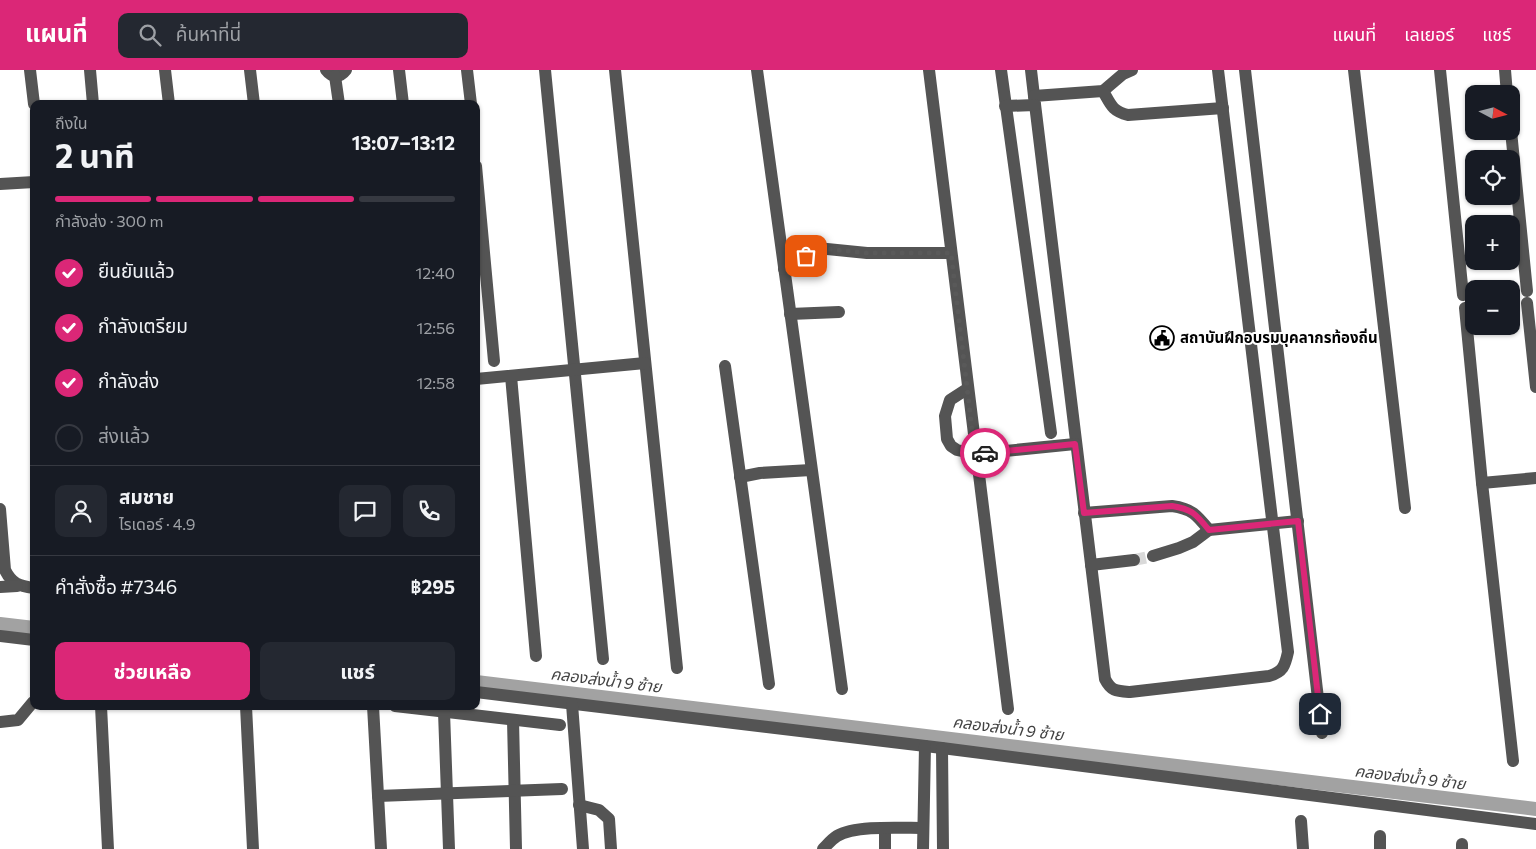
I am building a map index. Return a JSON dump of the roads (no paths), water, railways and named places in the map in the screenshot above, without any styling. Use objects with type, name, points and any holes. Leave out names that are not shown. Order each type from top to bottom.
[{"type":"street","points":[[30,70],[34,100]]},
{"type":"street","points":[[90,70],[93,100]]},
{"type":"street","points":[[165,70],[168,100]]},
{"type":"street","points":[[250,70],[254,100]]},
{"type":"street","points":[[399,70],[402,100]]},
{"type":"street","points":[[467,70],[470,100]]},
{"type":"street","points":[[545,70],[603,659]]},
{"type":"street","points":[[615,70],[677,668]]},
{"type":"street","points":[[757,70],[842,689]]},
{"type":"street","points":[[929,70],[1008,709]]},
{"type":"street","points":[[1001,70],[1051,433]]},
{"type":"street","points":[[1031,70],[1075,444],[1105,678],[1109,686],[1117,691],[1130,692],[1269,676],[1278,673],[1286,664],[1288,652],[1218,70]]},
{"type":"street","points":[[1005,106],[1034,100],[1103,91],[1123,74],[1132,70]]},
{"type":"street","points":[[1245,70],[1322,733]]},
{"type":"street","points":[[1354,70],[1405,508]]},
{"type":"street","points":[[1440,70],[1463,295]]},
{"type":"street","points":[[1505,70],[1506,85]]},
{"type":"street","points":[[336,72],[339,100]]},
{"type":"street","points":[[1103,91],[1112,107],[1118,112],[1128,115],[1223,108]]},
{"type":"street","points":[[1512,140],[1536,387]]},
{"type":"street","points":[[0,184],[30,182]]},
{"type":"street","points":[[480,209],[494,361]]},
{"type":"street","points":[[784,269],[817,248],[867,253],[951,253]]},
{"type":"street","points":[[790,314],[839,312]]},
{"type":"street","points":[[1468,335],[1513,761]]},
{"type":"street","points":[[480,380],[645,363]]},
{"type":"street","points":[[725,366],[769,684]]},
{"type":"street","points":[[511,376],[536,656]]},
{"type":"street","points":[[967,389],[950,400],[945,416],[946,439],[950,446],[957,450],[975,454],[1075,444]]},
{"type":"street","points":[[740,477],[768,472],[811,470]]},
{"type":"street","points":[[1482,483],[1536,478]]},
{"type":"street","points":[[1084,513],[1172,506],[1185,508],[1195,513],[1209,530]]},
{"type":"street","points":[[0,509],[5,570],[9,579],[16,586]]},
{"type":"street","points":[[1153,556],[1193,542],[1209,530],[1298,521]]},
{"type":"street","points":[[1091,565],[1134,560]]},
{"type":"street","points":[[0,587],[30,588]]},
{"type":"street","points":[[0,636],[30,640]]},
{"type":"street","points":[[480,692],[942,748],[1536,824]]},
{"type":"street","points":[[572,704],[583,849]]},
{"type":"street","points":[[0,722],[18,720],[30,706]]},
{"type":"street","points":[[101,710],[108,849]]},
{"type":"street","points":[[246,710],[253,849]]},
{"type":"street","points":[[374,710],[381,849]]},
{"type":"street","points":[[428,710],[560,725]]},
{"type":"street","points":[[444,712],[449,849]]},
{"type":"street","points":[[513,720],[516,849]]},
{"type":"street","points":[[923,849],[925,746]]},
{"type":"street","points":[[942,748],[943,849]]},
{"type":"street","points":[[378,796],[562,789]]},
{"type":"street","points":[[579,805],[599,810],[609,819],[611,849]]},
{"type":"street","points":[[1301,821],[1303,849]]},
{"type":"street","points":[[885,828],[886,849]]},
{"type":"street","points":[[823,849],[838,835],[852,830],[923,828]]},
{"type":"street","points":[[1380,836],[1380,849]]},
{"type":"waterway","name":"คลองส่งน้ำ 9 ซ้าย","points":[[0,624],[30,628]]},
{"type":"waterway","name":"คลองส่งน้ำ 9 ซ้าย","points":[[480,682],[1536,809]]},
{"type":"tunnel","points":[[1134,560],[1153,556]]},
{"type":"place","name":"สถาบันฝึกอบรมบุคลากรท้องถิ่น","points":[[1162,338]]}]
